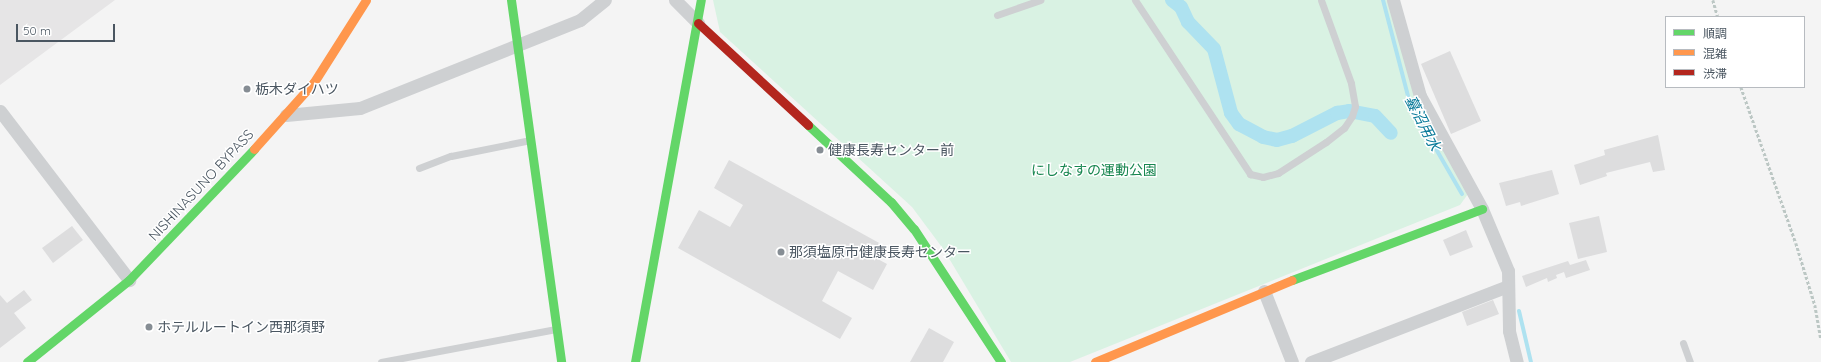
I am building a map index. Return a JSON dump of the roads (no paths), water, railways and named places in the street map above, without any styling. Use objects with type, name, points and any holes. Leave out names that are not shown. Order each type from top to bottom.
[{"type":"main road","name":"NISHINASUNO BYPASS","points":[[28,362],[129,280],[286,115],[314,82],[366,0]]},
{"type":"main road","points":[[511,0],[561,362]]},
{"type":"main road","points":[[635,362],[701,0]]},
{"type":"main road","points":[[698,23],[891,202],[914,229],[1001,362]]},
{"type":"main road","points":[[1095,362],[1264,291],[1482,209]]},
{"type":"street","points":[[286,115],[360,108],[580,20],[606,0]]},
{"type":"street","points":[[675,0],[698,23]]},
{"type":"street","points":[[1393,0],[1420,96],[1482,209],[1508,271],[1509,331],[1517,362]]},
{"type":"street","points":[[0,111],[129,280]]},
{"type":"street","points":[[1311,362],[1508,286]]},
{"type":"street","points":[[1264,291],[1292,362]]},
{"type":"lane","points":[[997,15],[1040,0]]},
{"type":"lane","points":[[1135,0],[1250,174],[1263,177],[1278,173],[1326,142],[1344,128],[1352,116],[1355,106],[1351,83],[1321,0]]},
{"type":"lane","points":[[419,168],[452,156],[530,140]]},
{"type":"lane","points":[[381,362],[556,329]]},
{"type":"lane","points":[[1683,343],[1690,362]]},
{"type":"waterway","points":[[1172,0],[1181,7],[1188,22],[1214,49],[1231,113],[1239,124],[1263,137],[1277,140],[1292,136],[1337,113],[1349,111],[1375,116],[1391,133]]},
{"type":"waterway","name":"蟇沼用水","points":[[1383,0],[1410,104],[1462,194]]},
{"type":"waterway","name":"蟇沼用水","points":[[1519,311],[1531,362]]},
{"type":"place","name":"栃木ダイハツ","points":[[247,89]]},
{"type":"place","name":"健康長寿センター前","points":[[820,150]]},
{"type":"place","name":"那須塩原市健康長寿センター","points":[[781,252]]},
{"type":"place","name":"ホテルルートイン西那須野","points":[[149,327]]},
{"type":"park label","name":"にしなすの運動公園","points":[[1094,170]]}]
